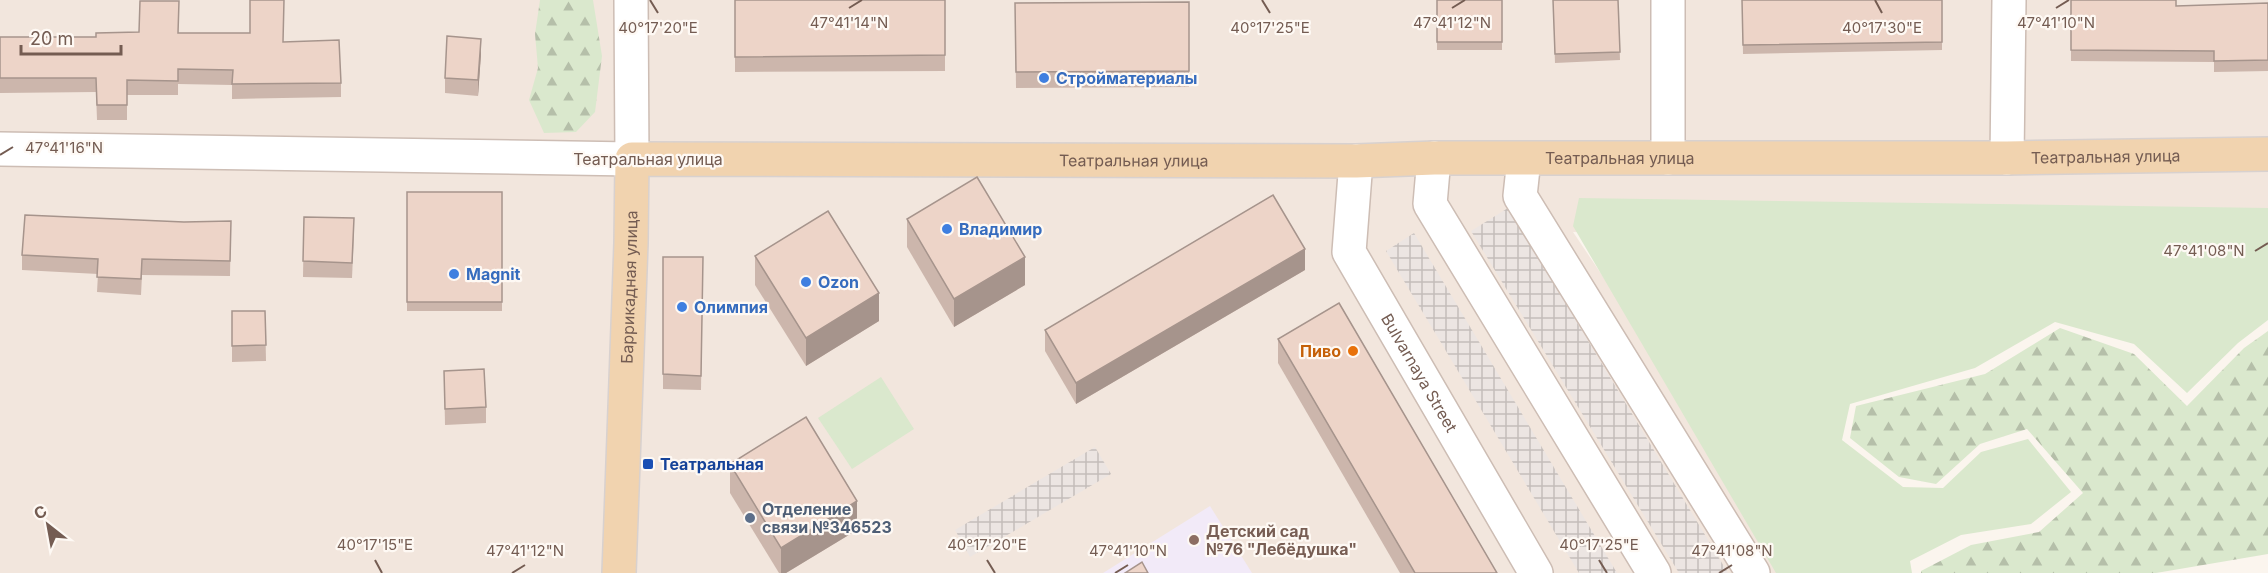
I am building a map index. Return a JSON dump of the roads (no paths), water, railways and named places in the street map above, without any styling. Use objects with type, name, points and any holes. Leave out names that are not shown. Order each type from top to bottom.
[{"type":"main road","name":"Театральная улица","points":[[632,159],[1356,161],[1434,158],[2007,158],[2268,154]]},
{"type":"main road","name":"Баррикадная улица","points":[[619,573],[632,159]]},
{"type":"street","name":"Баррикадная улица","points":[[631,0],[632,159]]},
{"type":"street","points":[[1668,0],[1668,158]]},
{"type":"street","points":[[2007,158],[2009,0]]},
{"type":"street","name":"Театральная улица","points":[[0,149],[632,159]]},
{"type":"street","points":[[1434,158],[1430,204],[1654,573]]},
{"type":"street","points":[[1524,159],[1520,196],[1753,573]]},
{"type":"street","name":"Bulvarnaya Street","points":[[1356,161],[1349,252],[1536,573]]},
{"type":"place","name":"Стройматериалы","points":[[1044,78]]},
{"type":"place","name":"Владимир","points":[[947,229]]},
{"type":"place","name":"Magnit","points":[[454,274]]},
{"type":"place","name":"Ozon","points":[[806,282]]},
{"type":"place","name":"Олимпия","points":[[682,307]]},
{"type":"place","name":"Пиво","points":[[1353,351]]},
{"type":"place","name":"Театральная","points":[[648,464]]},
{"type":"place","name":"Отделение связи №346523","points":[[750,518]]},
{"type":"place","name":"Детский сад №76 \"Лебёдушка\"","points":[[1194,540]]}]
